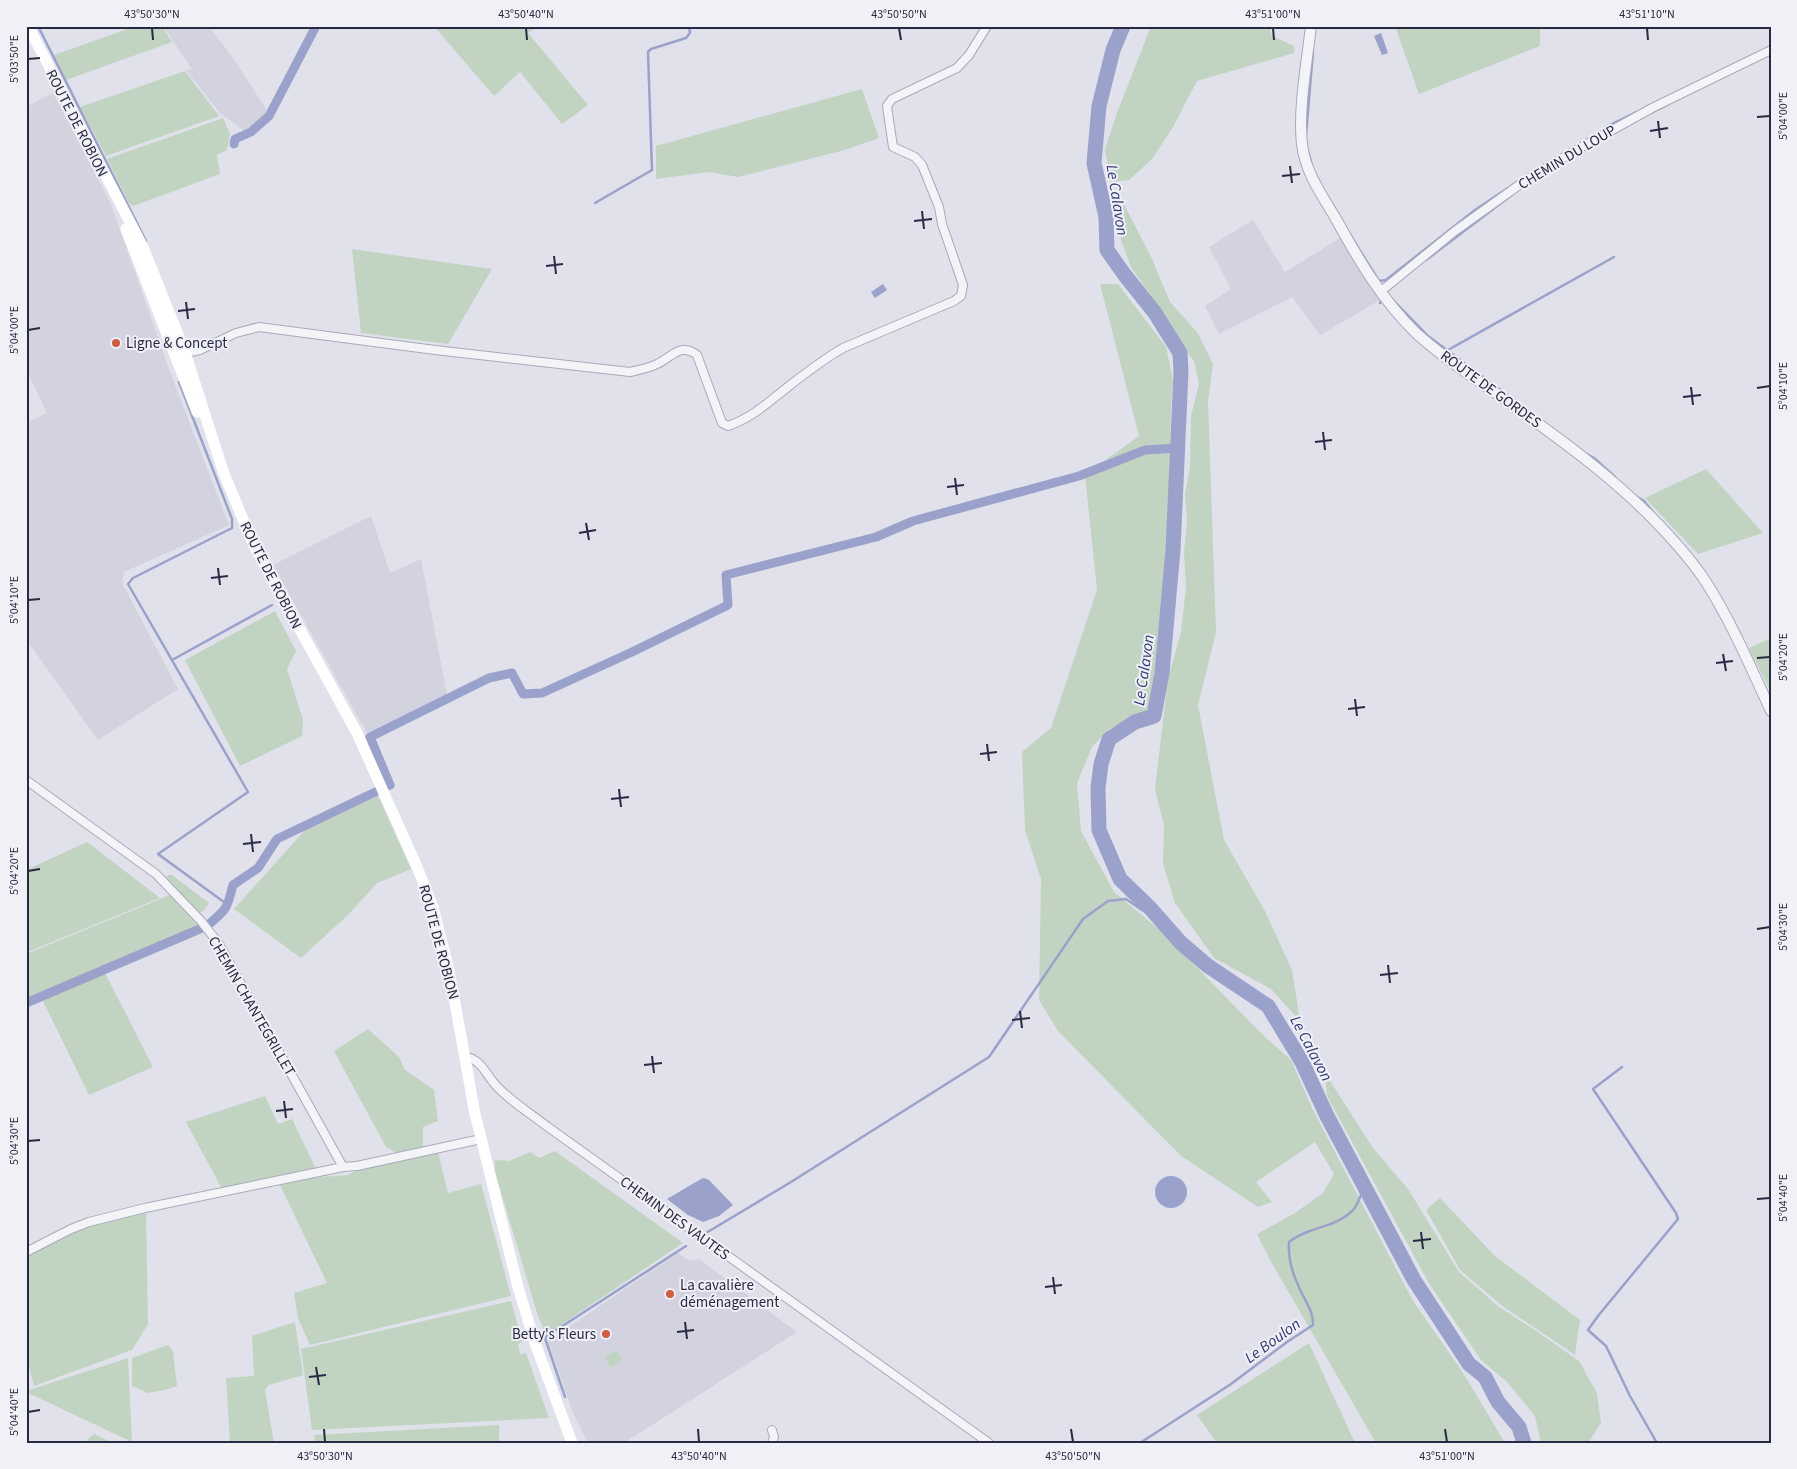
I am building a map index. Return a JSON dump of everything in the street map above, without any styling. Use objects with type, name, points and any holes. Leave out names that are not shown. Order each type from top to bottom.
[{"type":"main road","name":"ROUTE DE ROBION","points":[[28,26],[142,247],[182,353],[223,471]]},
{"type":"main road","name":"ROUTE DE ROBION","points":[[114,194],[196,410],[254,546],[357,733],[417,867],[432,907],[442,940],[456,1005],[481,1140],[514,1268],[535,1343],[572,1443]]},
{"type":"street","points":[[161,320],[170,331],[182,353],[200,350],[236,334],[259,327],[630,372],[658,364],[684,349],[691,350],[697,355],[722,422],[728,426],[737,423],[758,410],[826,358],[843,348],[954,301],[961,296],[963,285],[942,224],[939,207],[922,166],[915,158],[893,147],[886,106],[892,100],[957,68],[969,55],[987,26]]},
{"type":"street","name":"ROUTE DE GORDES","points":[[1311,26],[1304,81],[1301,129],[1304,156],[1312,176],[1347,239],[1380,292],[1417,333],[1460,368],[1565,443],[1636,503],[1671,538],[1706,582],[1771,711]]},
{"type":"street","name":"CHEMIN DU LOUP","points":[[1380,292],[1526,180],[1654,107],[1771,50]]},
{"type":"street","name":"CHEMIN CHANTEGRILLET","points":[[26,780],[156,874],[201,921],[218,944],[343,1166]]},
{"type":"street","name":"CHEMIN DES VAUTES","points":[[465,1057],[472,1059],[515,1102],[548,1127],[989,1443]]},
{"type":"street","points":[[26,1252],[71,1229],[151,1207],[343,1166],[356,1166],[481,1140]]},
{"type":"street","points":[[772,1430],[774,1437],[772,1443]]},
{"type":"shaded area","points":[[163,26],[209,26],[233,58],[268,112],[246,132],[220,113],[186,70],[192,69]]},
{"type":"shaded area","points":[[53,93],[111,204],[170,372],[229,525],[124,572],[122,583],[178,689],[98,740],[26,639],[26,423],[47,413],[26,369],[26,107]]},
{"type":"shaded area","points":[[1253,220],[1285,272],[1340,238],[1380,300],[1320,335],[1292,297],[1219,334],[1205,306],[1231,289],[1209,247]]},
{"type":"shaded area","points":[[371,516],[390,573],[421,559],[447,695],[367,733],[273,565]]},
{"type":"shaded area","points":[[678,1253],[690,1261],[699,1259],[797,1332],[624,1443],[588,1443],[573,1413],[548,1341]]},
{"type":"green space","points":[[136,26],[162,26],[172,42],[66,80],[54,55]]},
{"type":"green space","points":[[434,26],[538,26],[528,33],[588,105],[562,124],[520,72],[494,96]]},
{"type":"green space","points":[[1151,26],[1269,26],[1272,36],[1294,46],[1294,53],[1197,81],[1173,127],[1152,159],[1129,180],[1111,182],[1105,149]]},
{"type":"green space","points":[[1395,26],[1540,26],[1540,46],[1419,94]]},
{"type":"green space","points":[[185,71],[219,116],[106,156],[80,107]]},
{"type":"green space","points":[[862,89],[879,138],[845,150],[738,177],[709,172],[656,179],[656,146]]},
{"type":"green space","points":[[223,118],[230,134],[227,150],[217,155],[220,174],[133,206],[129,203],[107,159]]},
{"type":"green space","points":[[1124,204],[1152,259],[1170,302],[1197,332],[1213,364],[1208,401],[1216,632],[1198,705],[1224,840],[1265,911],[1292,970],[1300,1021],[1271,989],[1214,958],[1175,903],[1163,864],[1164,826],[1155,789],[1168,679],[1181,632],[1186,587],[1184,553],[1187,521],[1185,494],[1190,468],[1191,416],[1199,384],[1194,361],[1182,346],[1170,323],[1131,267],[1121,240],[1118,217]]},
{"type":"green space","points":[[352,249],[492,269],[448,344],[361,333]]},
{"type":"green space","points":[[1100,284],[1118,284],[1166,347],[1173,380],[1168,530],[1152,713],[1135,717],[1109,729],[1092,747],[1077,783],[1081,831],[1114,892],[1161,931],[1264,1036],[1291,1060],[1312,1108],[1413,1301],[1462,1371],[1505,1443],[1376,1443],[1270,1260],[1257,1234],[1295,1213],[1323,1193],[1334,1174],[1315,1142],[1256,1182],[1272,1202],[1258,1207],[1181,1156],[1058,1031],[1039,1000],[1041,879],[1025,830],[1022,752],[1051,728],[1097,590],[1085,475],[1139,436]]},
{"type":"green space","points":[[1706,469],[1763,533],[1698,554],[1645,498]]},
{"type":"green space","points":[[275,611],[296,651],[287,669],[303,720],[302,736],[240,766],[185,660]]},
{"type":"green space","points":[[1771,638],[1771,692],[1749,648]]},
{"type":"green space","points":[[378,796],[411,869],[377,883],[349,914],[301,958],[234,909],[305,830]]},
{"type":"green space","points":[[87,842],[160,898],[30,951],[26,943],[26,870]]},
{"type":"green space","points":[[172,875],[209,903],[205,909],[199,914],[193,910],[165,878]]},
{"type":"green space","points":[[170,895],[198,926],[26,1001],[26,954]]},
{"type":"green space","points":[[105,973],[153,1067],[89,1095],[42,999]]},
{"type":"green space","points":[[368,1029],[399,1057],[405,1070],[434,1090],[438,1121],[423,1127],[423,1148],[397,1153],[386,1147],[334,1051]]},
{"type":"green space","points":[[1325,1073],[1373,1148],[1408,1189],[1459,1272],[1499,1307],[1579,1361],[1597,1393],[1601,1423],[1588,1443],[1541,1443],[1535,1416],[1506,1381],[1481,1360],[1430,1285],[1327,1096]]},
{"type":"green space","points":[[265,1096],[278,1124],[292,1119],[316,1169],[222,1189],[186,1122]]},
{"type":"green space","points":[[555,1151],[683,1243],[546,1335],[538,1316],[495,1172],[495,1160],[509,1161],[530,1152],[539,1158]]},
{"type":"green space","points":[[438,1152],[448,1193],[481,1184],[511,1296],[310,1345],[298,1318],[294,1293],[327,1283],[279,1183],[308,1178],[348,1175],[361,1168]]},
{"type":"green space","points":[[1440,1198],[1495,1256],[1580,1320],[1575,1355],[1501,1305],[1460,1270],[1426,1210]]},
{"type":"green space","points":[[146,1210],[148,1324],[132,1350],[34,1386],[26,1355],[26,1256],[88,1226]]},
{"type":"green space","points":[[511,1301],[522,1342],[518,1344],[520,1354],[526,1353],[549,1418],[312,1430],[301,1349]]},
{"type":"green space","points":[[295,1322],[303,1375],[269,1385],[265,1390],[274,1443],[230,1443],[226,1378],[254,1376],[252,1336]]},
{"type":"green space","points":[[1309,1343],[1355,1443],[1217,1443],[1197,1415]]},
{"type":"green space","points":[[168,1345],[173,1351],[177,1386],[148,1393],[132,1386],[132,1358]]},
{"type":"green space","points":[[616,1350],[621,1358],[619,1362],[610,1368],[605,1357]]},
{"type":"green space","points":[[128,1358],[132,1442],[26,1392],[26,1391]]},
{"type":"green space","points":[[499,1425],[499,1443],[315,1443],[314,1435]]},
{"type":"green space","points":[[94,1434],[113,1443],[87,1443],[87,1440]]},
{"type":"water","points":[[1381,33],[1388,53],[1382,55],[1374,36]]},
{"type":"water","points":[[883,284],[887,290],[875,298],[871,292]]},
{"type":"water","points":[[1171,1176],[1183,1180],[1187,1192],[1183,1204],[1171,1208],[1159,1204],[1155,1192],[1159,1180]]},
{"type":"water","points":[[704,1178],[709,1180],[733,1205],[719,1216],[703,1222],[688,1215],[667,1199]]},
{"type":"waterway","points":[[38,26],[146,241]]},
{"type":"waterway","points":[[234,144],[235,139],[251,132],[269,116],[316,26]]},
{"type":"waterway","points":[[595,203],[652,170],[648,52],[651,49],[686,38],[690,33],[689,26]]},
{"type":"waterway","name":"Le Calavon","points":[[1123,26],[1113,50],[1099,106],[1094,163],[1106,217],[1107,250],[1155,313],[1180,353],[1181,372],[1173,550],[1162,673],[1154,716],[1135,722],[1109,739],[1101,764],[1098,788],[1099,830],[1120,879],[1150,908],[1181,943],[1208,966],[1268,1006],[1302,1062],[1327,1116],[1414,1280],[1469,1364],[1485,1377],[1498,1402],[1519,1427],[1524,1443]]},
{"type":"waterway","points":[[1306,135],[1313,51]]},
{"type":"waterway","points":[[1651,113],[1669,104]]},
{"type":"waterway","points":[[1597,135],[1606,127],[1637,112]]},
{"type":"waterway","points":[[1308,151],[1311,162]]},
{"type":"waterway","points":[[1529,174],[1555,158]]},
{"type":"waterway","points":[[1349,233],[1379,281],[1386,280],[1475,210],[1523,178]]},
{"type":"waterway","points":[[1426,260],[1513,194]]},
{"type":"waterway","points":[[1448,350],[1614,257]]},
{"type":"waterway","points":[[1380,303],[1383,298]]},
{"type":"waterway","points":[[1392,299],[1428,336],[1518,403]]},
{"type":"waterway","points":[[179,382],[232,519],[232,528],[133,578],[128,584],[248,792],[158,854],[228,905]]},
{"type":"waterway","points":[[208,925],[225,908],[233,885],[258,868],[277,839],[390,785],[370,737],[489,678],[512,673],[523,694],[542,693],[728,605],[726,575],[876,537],[913,521],[1079,476],[1145,450],[1178,448]]},
{"type":"waterway","points":[[1585,453],[1594,458],[1615,477]]},
{"type":"waterway","points":[[1634,495],[1644,501],[1657,517]]},
{"type":"waterway","points":[[172,660],[272,605]]},
{"type":"waterway","points":[[706,1233],[791,1182],[989,1057],[1083,919],[1108,901],[1126,899],[1142,910],[1150,908]]},
{"type":"waterway","points":[[26,1003],[202,928]]},
{"type":"waterway","points":[[1622,1067],[1593,1089],[1676,1213],[1678,1219],[1588,1330],[1606,1346],[1630,1396],[1657,1443]]},
{"type":"waterway","name":"Le Boulon","points":[[1140,1443],[1231,1384],[1313,1325],[1310,1310],[1292,1269],[1289,1242],[1304,1233],[1345,1217],[1356,1206],[1364,1187]]},
{"type":"waterway","points":[[565,1397],[545,1338],[686,1246]]},
{"type":"place","name":"Ligne & Concept","points":[[116,343]]},
{"type":"place","name":"La cavalière déménagement","points":[[670,1294]]},
{"type":"place","name":"Betty's Fleurs","points":[[606,1334]]}]
